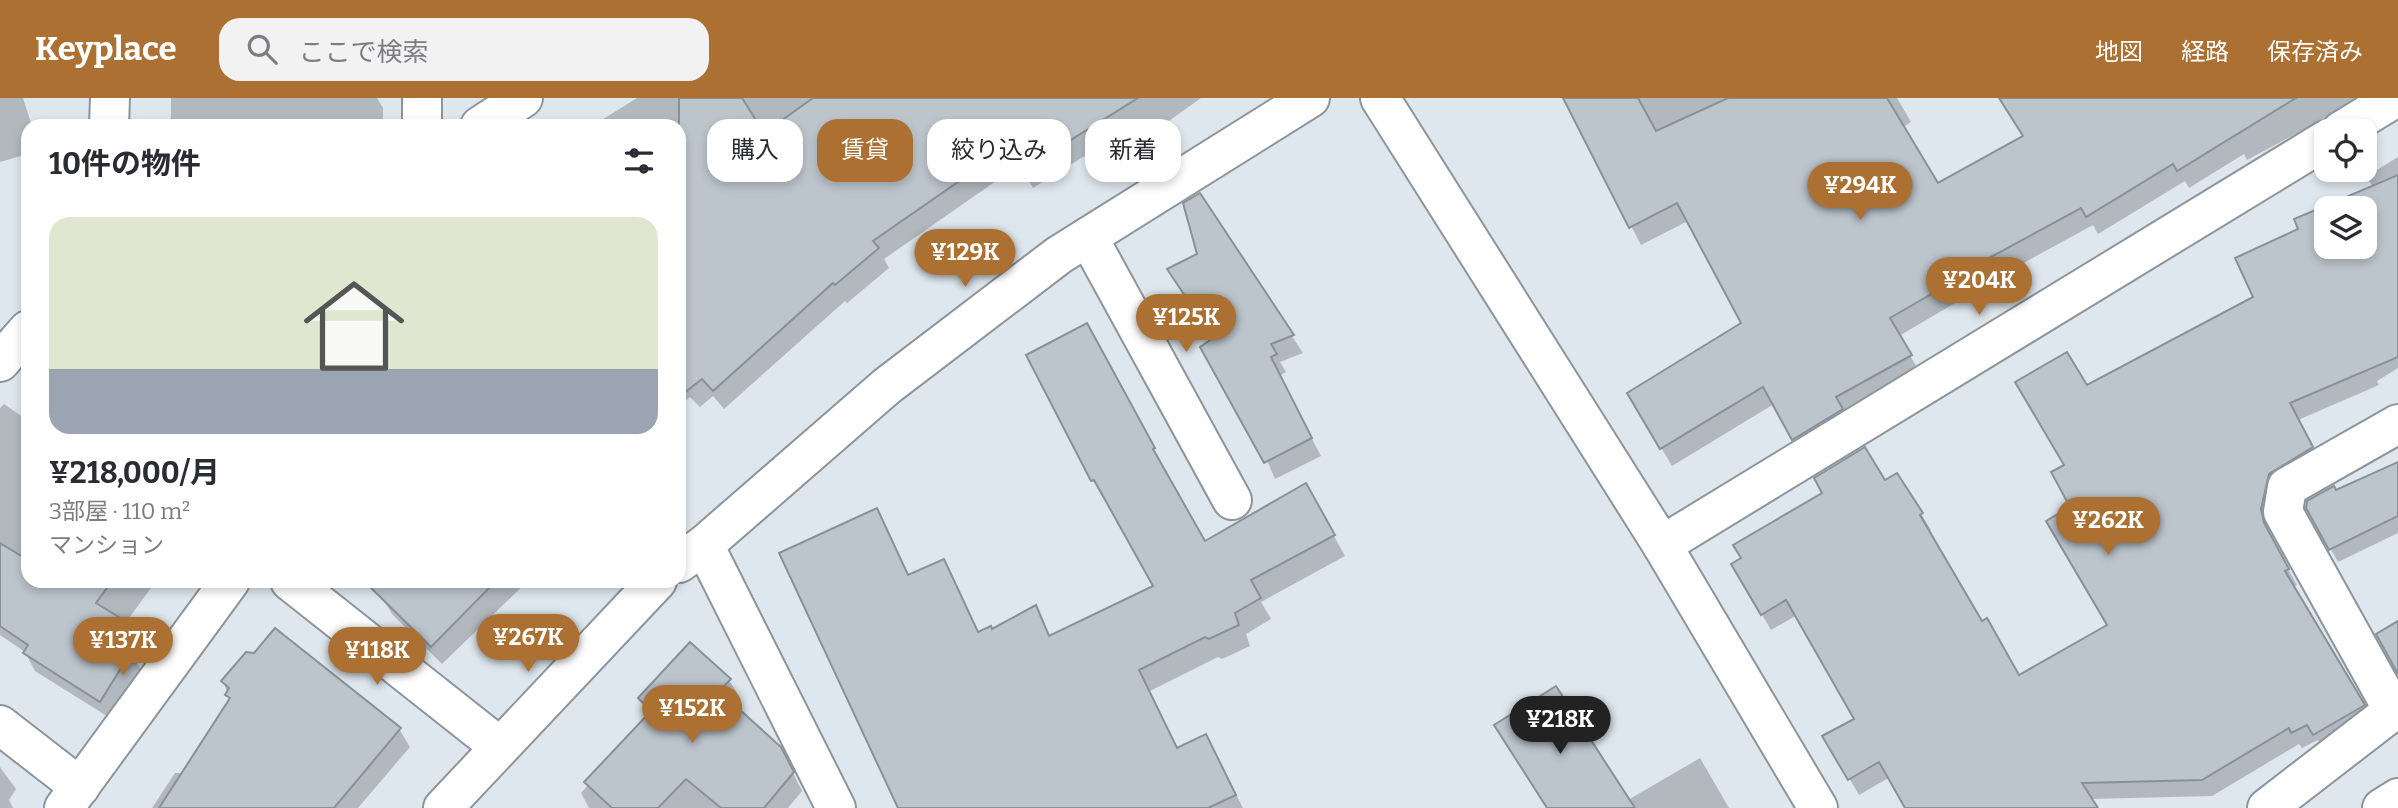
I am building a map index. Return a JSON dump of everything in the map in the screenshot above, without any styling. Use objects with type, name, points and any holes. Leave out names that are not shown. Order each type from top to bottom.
[{"type":"street","points":[[110,98],[110,119]]},
{"type":"street","points":[[422,98],[422,119]]},
{"type":"street","points":[[491,119],[523,98]]},
{"type":"street","points":[[836,808],[692,554],[887,386],[1059,255],[1310,98]]},
{"type":"street","points":[[1380,98],[1662,545],[1818,808]]},
{"type":"street","points":[[2361,119],[2395,98]]},
{"type":"street","points":[[1662,545],[2314,148]]},
{"type":"street","points":[[1087,237],[1232,500]]},
{"type":"street","points":[[2267,808],[2395,708],[2283,512],[2287,487],[2398,424]]},
{"type":"street","points":[[0,725],[72,798],[225,588]]},
{"type":"street","points":[[299,588],[500,747]]},
{"type":"street","points":[[443,808],[650,588]]},
{"type":"street","points":[[2382,808],[2398,798]]},
{"type":"building","points":[[679,98],[742,98],[755,119],[707,119],[707,182],[803,182],[803,119],[784,119],[813,98],[1138,98],[1104,119],[1085,119],[1085,131],[1071,140],[1071,119],[927,119],[927,182],[958,182],[873,241],[879,248],[835,285],[833,283],[713,391],[702,379],[686,392],[686,119],[679,119]]},
{"type":"building","points":[[1563,98],[1638,98],[1656,131],[1728,98],[1887,98],[1938,183],[2023,136],[1999,98],[2296,98],[2177,171],[2173,164],[2086,217],[2081,208],[1945,282],[1947,285],[1890,318],[1912,355],[1836,397],[1843,409],[1792,440],[1763,387],[1660,449],[1627,393],[1741,323],[1677,203],[1629,228]]},
{"type":"building","points":[[2398,175],[2398,357],[2290,403],[2313,447],[2269,474],[2261,509],[2264,523],[2289,569],[2285,571],[2365,705],[2313,735],[2307,725],[2291,733],[2289,728],[2202,780],[2082,783],[2098,808],[1905,808],[1879,762],[1848,780],[1822,736],[1854,719],[1786,600],[1761,615],[1731,564],[1741,558],[1733,545],[1822,493],[1814,478],[1865,447],[1885,480],[1897,473],[1923,513],[1920,515],[1982,621],[1987,618],[2019,675],[2107,625],[2046,521],[2070,507],[2051,472],[2064,465],[2015,382],[2067,352],[2087,385],[2253,297],[2235,258],[2298,229],[2294,219],[2314,211],[2314,259],[2377,259],[2377,196],[2348,196]]},
{"type":"building","points":[[1200,193],[1294,335],[1271,344],[1277,354],[1271,357],[1312,438],[1264,463],[1200,347],[1213,338],[1167,269],[1197,254],[1183,203]]},
{"type":"building","points":[[1087,323],[1205,541],[1306,483],[1335,535],[1251,580],[1261,598],[1235,613],[1239,625],[1209,639],[1205,637],[1139,670],[1177,748],[1206,734],[1236,795],[1208,808],[898,808],[779,553],[877,508],[908,575],[944,559],[978,632],[991,626],[992,629],[1036,605],[1049,636],[1153,586],[1094,480],[1091,481],[1026,355]]},
{"type":"building","points":[[2398,462],[2398,516],[2329,550],[2306,508],[2307,501],[2334,486],[2336,490]]},
{"type":"building","points":[[0,543],[21,556],[21,588],[107,588],[96,603],[122,619],[112,637],[132,650],[100,702],[23,653],[28,645],[0,626]]},
{"type":"building","points":[[371,588],[489,588],[431,647]]},
{"type":"building","points":[[2398,621],[2398,674],[2376,634]]},
{"type":"building","points":[[275,628],[401,728],[334,808],[159,808],[230,698],[225,695],[229,688],[221,681],[246,652],[254,653]]},
{"type":"building","points":[[690,642],[731,679],[719,691],[781,747],[794,772],[764,808],[721,808],[686,779],[658,808],[612,808],[584,782],[651,711],[638,698]]},
{"type":"building","points":[[1556,686],[1635,808],[1547,808],[1494,725]]}]
